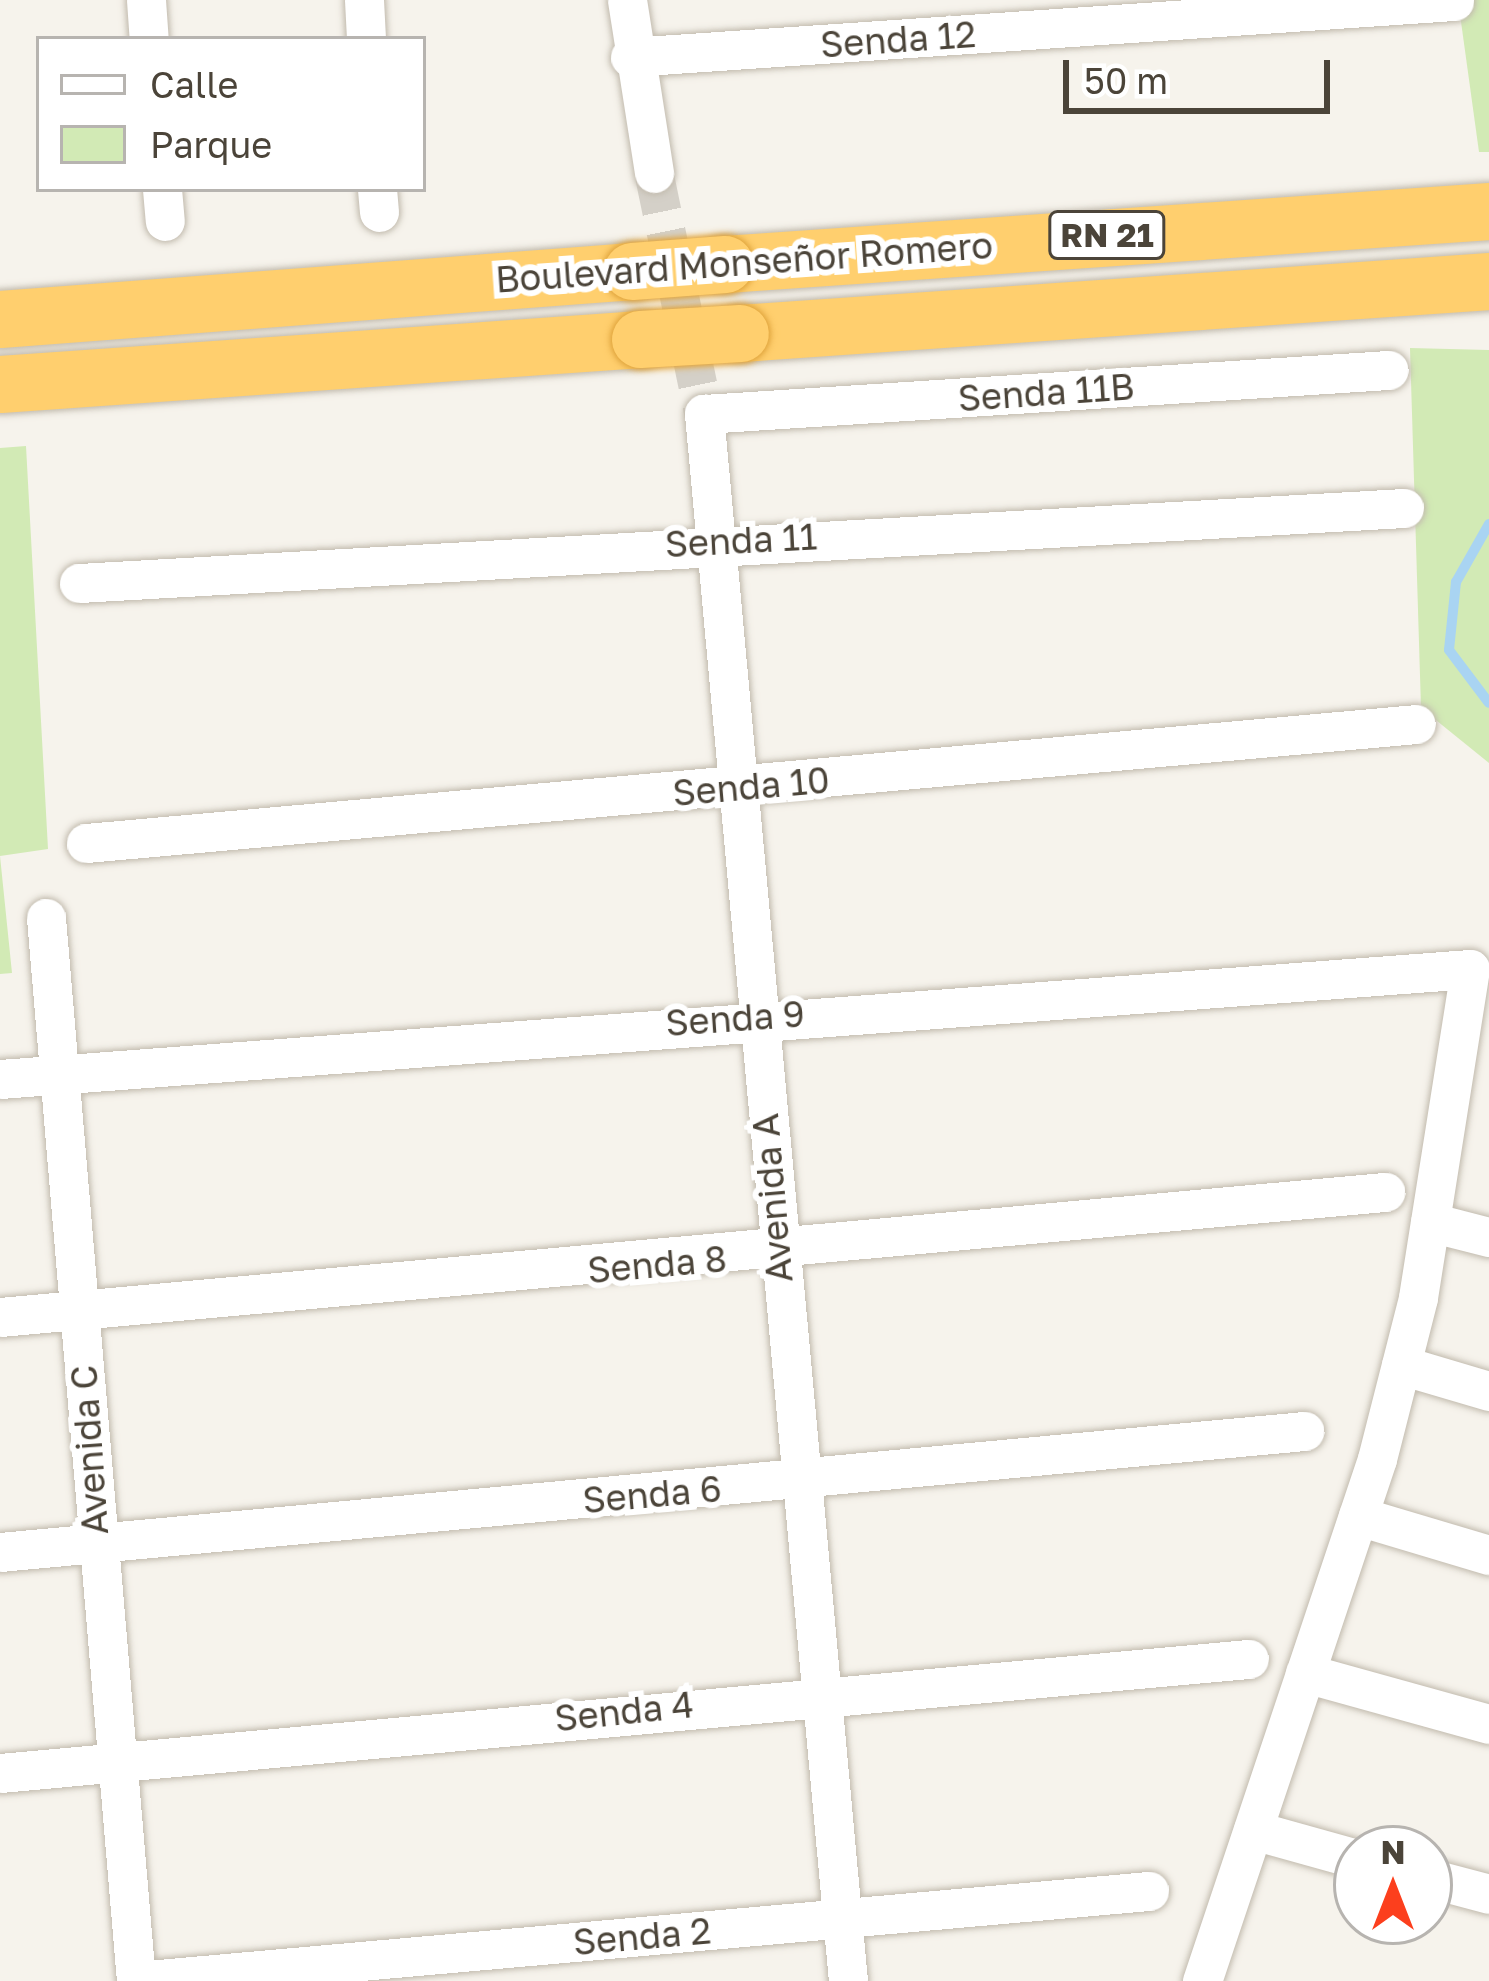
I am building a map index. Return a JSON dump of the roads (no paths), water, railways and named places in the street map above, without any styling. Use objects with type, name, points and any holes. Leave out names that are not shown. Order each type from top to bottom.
[{"type":"highway","name":"Boulevard Monseñor Romero","points":[[0,320],[1489,211]]},
{"type":"highway","name":"Boulevard Monseñor Romero","points":[[0,384],[1489,281]]},
{"type":"street","points":[[146,0],[149,36]]},
{"type":"street","points":[[364,0],[366,36]]},
{"type":"street","points":[[627,0],[630,56],[654,173]]},
{"type":"street","name":"Senda 12","points":[[630,56],[1454,2]]},
{"type":"street","name":"Senda 11B","points":[[704,414],[1389,370]]},
{"type":"street","name":"Avenida A","points":[[704,414],[710,541],[738,788],[794,1481],[825,1690],[848,1981]]},
{"type":"street","name":"Senda 11","points":[[79,583],[710,541],[1404,508]]},
{"type":"street","name":"Senda 10","points":[[86,843],[1416,724]]},
{"type":"street","name":"Avenida C","points":[[46,918],[112,1764],[136,1981]]},
{"type":"street","points":[[1467,986],[1489,1044]]},
{"type":"street","points":[[1210,1979],[1252,1830],[1358,1516],[1400,1365],[1430,1222],[1467,986]]},
{"type":"street","name":"Senda 9","points":[[0,1079],[758,1016],[1467,986]]},
{"type":"street","name":"Senda 8","points":[[0,1317],[776,1254],[1385,1192]]},
{"type":"street","points":[[1430,1222],[1489,1238]]},
{"type":"street","points":[[1400,1365],[1489,1390]]},
{"type":"street","name":"Senda 6","points":[[0,1552],[1304,1431]]},
{"type":"street","points":[[1358,1516],[1489,1555]]},
{"type":"street","name":"Senda 4","points":[[0,1773],[825,1690],[1249,1659]]},
{"type":"street","points":[[1305,1673],[1489,1724]]},
{"type":"street","points":[[1252,1830],[1333,1852]]},
{"type":"street","points":[[1453,1884],[1489,1894]]},
{"type":"street","name":"Senda 2","points":[[136,1981],[1149,1891]]},
{"type":"waterway","points":[[1489,524],[1456,582],[1449,650],[1489,703]]},
{"type":"tunnel","points":[[654,173],[704,414]]}]
